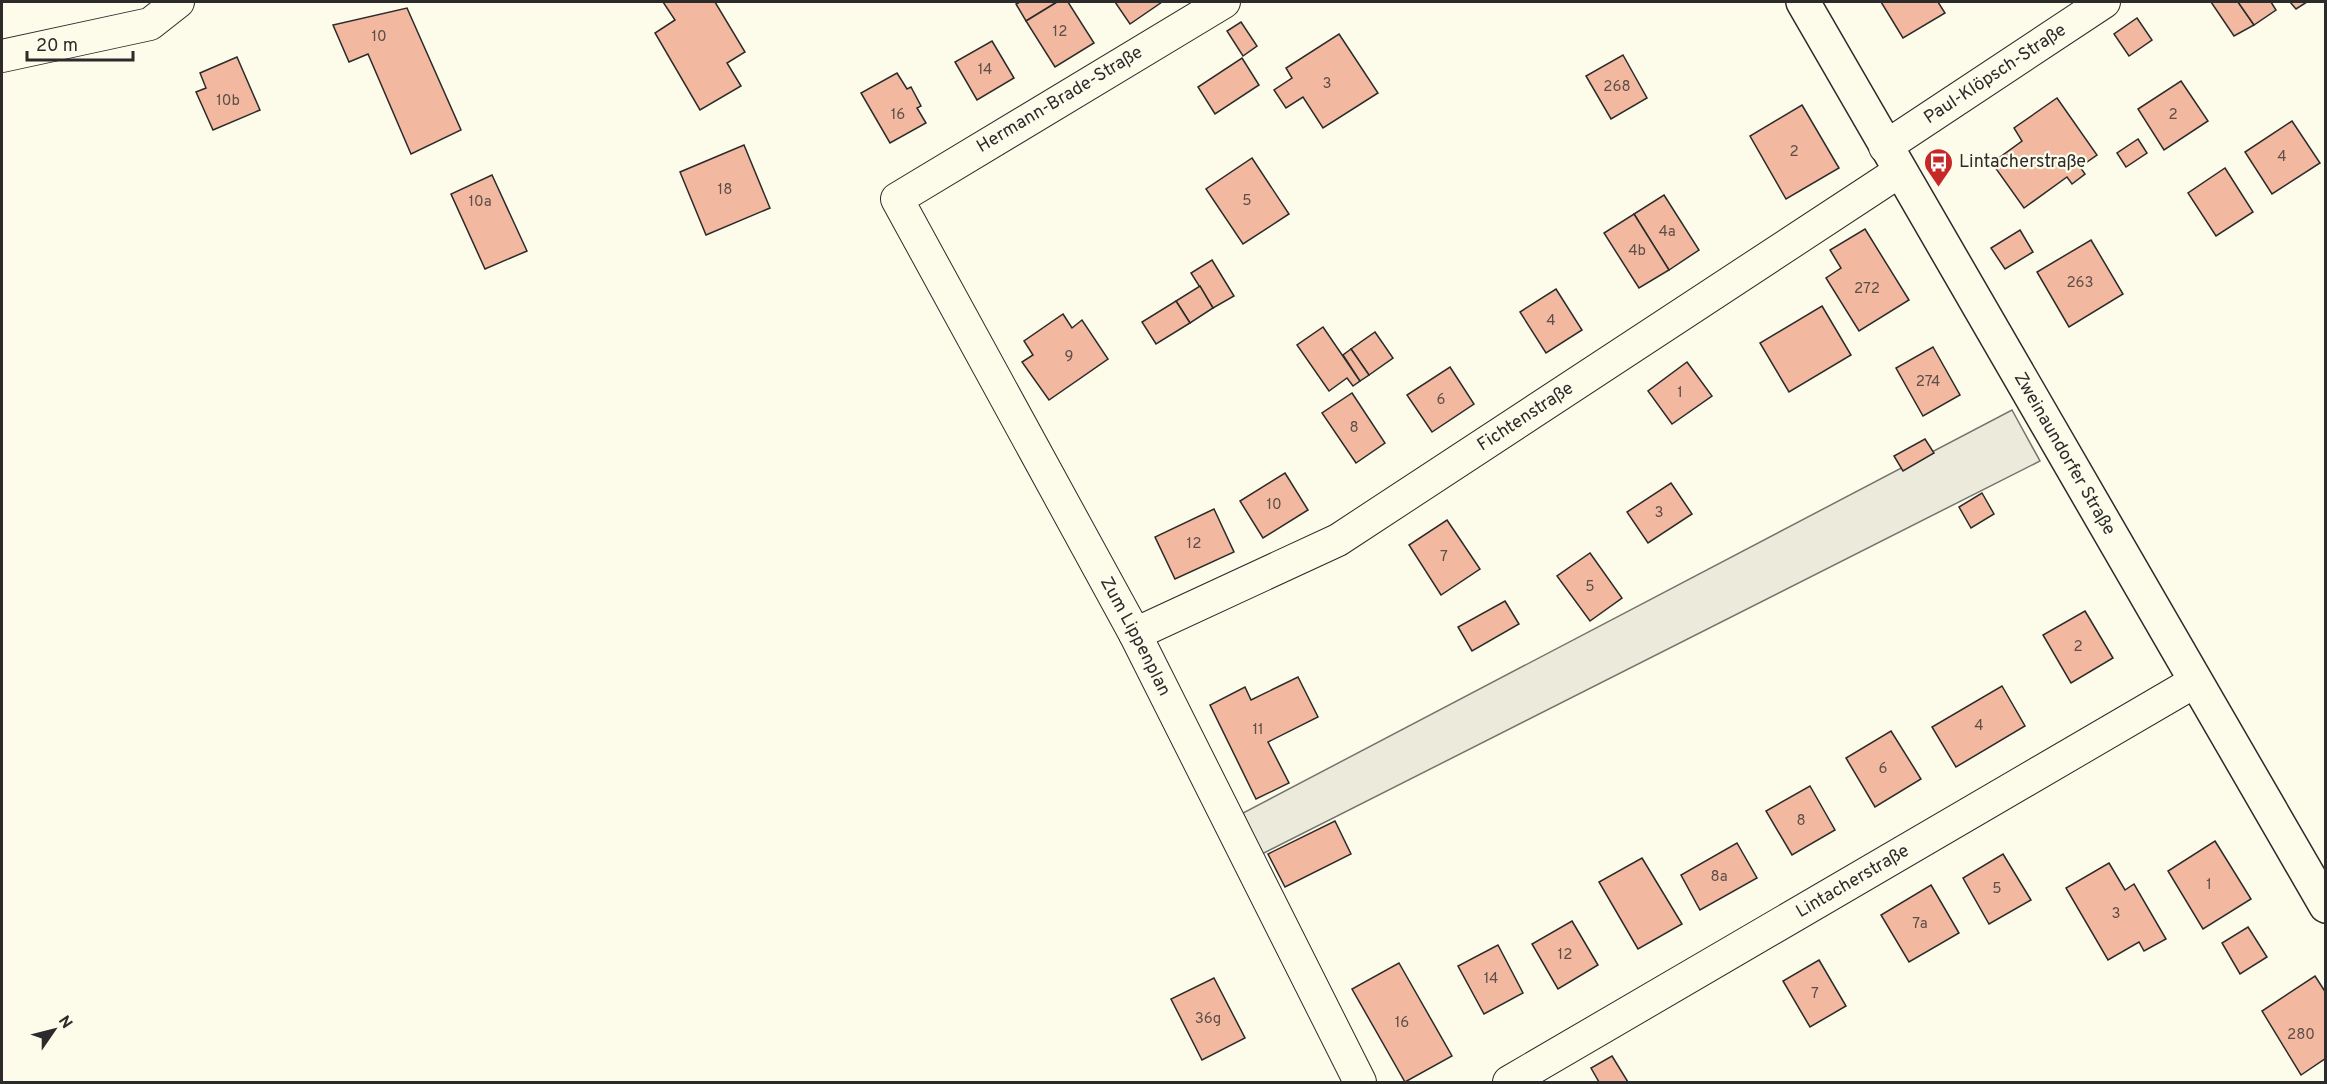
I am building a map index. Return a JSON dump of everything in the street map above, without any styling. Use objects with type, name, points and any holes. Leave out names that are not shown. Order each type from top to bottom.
[{"type":"street","points":[[2,56],[150,24],[178,2]]},
{"type":"street","name":"Hermann-Brade-Straße","points":[[897,199],[1224,2]]},
{"type":"street","name":"Zweinaundorfer Straße","points":[[1803,2],[2325,906]]},
{"type":"street","name":"Paul-Klöpsch-Straße","points":[[1892,159],[2104,2]]},
{"type":"street","name":"Fichtenstraße","points":[[1135,634],[1338,540],[1892,159]]},
{"type":"street","name":"Zum Lippenplan","points":[[897,199],[1135,634],[1360,1083]]},
{"type":"street","name":"Lintacherstraße","points":[[1509,1083],[2196,681]]},
{"type":"shaded area","points":[[2012,410],[2040,461],[1262,854],[1243,813]]},
{"type":"building","points":[[663,2],[715,2],[745,52],[727,63],[741,86],[700,110],[655,33],[675,20]]},
{"type":"building","points":[[1020,2],[1057,2],[1026,21],[1016,4]]},
{"type":"building","points":[[1057,2],[1068,2],[1094,43],[1055,67],[1026,21]]},
{"type":"building","points":[[1115,2],[1162,2],[1130,24]]},
{"type":"building","points":[[1881,2],[1938,2],[1945,13],[1903,38]]},
{"type":"building","points":[[2211,2],[2238,2],[2254,25],[2234,36]]},
{"type":"building","points":[[2238,2],[2271,2],[2276,10],[2254,25]]},
{"type":"building","points":[[2290,2],[2307,2],[2296,9]]},
{"type":"building","points":[[407,8],[461,130],[411,154],[368,54],[349,62],[333,25]]},
{"type":"building","points":[[2137,18],[2152,40],[2129,56],[2114,34]]},
{"type":"building","points":[[1241,22],[1257,46],[1243,56],[1227,31]]},
{"type":"building","points":[[1339,34],[1378,93],[1323,128],[1303,97],[1286,108],[1274,90],[1292,78],[1286,68]]},
{"type":"building","points":[[992,41],[1014,78],[977,100],[955,62]]},
{"type":"building","points":[[1623,55],[1647,98],[1611,119],[1586,76]]},
{"type":"building","points":[[237,57],[260,110],[213,130],[196,92],[206,88],[200,73]]},
{"type":"building","points":[[1242,58],[1259,85],[1215,114],[1198,87]]},
{"type":"building","points":[[897,73],[907,89],[911,87],[921,106],[917,108],[926,123],[890,143],[861,93]]},
{"type":"building","points":[[2181,81],[2208,121],[2164,150],[2138,109]]},
{"type":"building","points":[[2057,98],[2097,155],[2080,167],[2085,174],[2072,184],[2067,177],[2024,208],[1992,163],[2022,141],[2014,128]]},
{"type":"building","points":[[1802,105],[1839,168],[1786,199],[1750,136]]},
{"type":"building","points":[[2292,121],[2320,163],[2272,194],[2245,152]]},
{"type":"building","points":[[2138,139],[2147,153],[2126,167],[2117,153]]},
{"type":"building","points":[[744,145],[770,208],[706,235],[680,172]]},
{"type":"building","points":[[1252,158],[1289,214],[1243,244],[1206,189]]},
{"type":"building","points":[[2225,168],[2253,212],[2216,236],[2188,193]]},
{"type":"building","points":[[492,175],[527,251],[485,269],[451,194]]},
{"type":"building","points":[[1664,195],[1699,250],[1669,270],[1634,214]]},
{"type":"building","points":[[1634,214],[1669,270],[1639,288],[1604,233]]},
{"type":"building","points":[[1865,229],[1909,300],[1859,331],[1826,278],[1841,268],[1830,250]]},
{"type":"building","points":[[2020,230],[2033,252],[2005,269],[1991,248]]},
{"type":"building","points":[[2091,240],[2123,294],[2069,327],[2037,272]]},
{"type":"building","points":[[1212,260],[1234,296],[1213,308],[1191,273]]},
{"type":"building","points":[[1200,286],[1213,308],[1190,323],[1176,301]]},
{"type":"building","points":[[1556,289],[1582,330],[1546,353],[1520,312]]},
{"type":"building","points":[[1176,301],[1190,323],[1156,344],[1142,322]]},
{"type":"building","points":[[1822,306],[1851,355],[1789,392],[1760,343]]},
{"type":"building","points":[[1063,314],[1072,328],[1082,320],[1108,359],[1049,400],[1022,362],[1033,355],[1024,341]]},
{"type":"building","points":[[1323,327],[1360,381],[1353,386],[1347,378],[1329,391],[1297,345]]},
{"type":"building","points":[[1375,332],[1393,358],[1369,375],[1351,349]]},
{"type":"building","points":[[1933,347],[1960,395],[1923,416],[1896,368]]},
{"type":"building","points":[[1351,349],[1369,375],[1360,381],[1343,355]]},
{"type":"building","points":[[1687,362],[1712,396],[1672,424],[1648,391]]},
{"type":"building","points":[[1450,367],[1474,404],[1432,432],[1407,395]]},
{"type":"building","points":[[1352,393],[1385,443],[1356,463],[1322,413]]},
{"type":"building","points":[[1925,439],[1934,453],[1903,471],[1894,456]]},
{"type":"building","points":[[1285,473],[1308,510],[1263,538],[1240,501]]},
{"type":"building","points":[[1671,483],[1692,514],[1648,543],[1627,512]]},
{"type":"building","points":[[1982,493],[1994,514],[1971,528],[1959,507]]},
{"type":"building","points":[[1214,509],[1234,552],[1175,579],[1155,537]]},
{"type":"building","points":[[1447,520],[1480,569],[1441,595],[1409,545]]},
{"type":"building","points":[[1590,553],[1622,598],[1590,621],[1557,576]]},
{"type":"building","points":[[1505,601],[1519,624],[1472,651],[1458,627]]},
{"type":"building","points":[[2085,611],[2113,658],[2071,683],[2043,635]]},
{"type":"building","points":[[1298,677],[1318,717],[1268,742],[1289,783],[1256,799],[1210,705],[1245,687],[1251,700]]},
{"type":"building","points":[[2002,686],[2025,726],[1956,767],[1932,727]]},
{"type":"building","points":[[1891,731],[1921,779],[1875,807],[1846,758]]},
{"type":"building","points":[[1810,786],[1835,830],[1792,855],[1766,811]]},
{"type":"building","points":[[1335,821],[1351,854],[1285,887],[1268,854]]},
{"type":"building","points":[[2215,841],[2251,899],[2203,929],[2168,871]]},
{"type":"building","points":[[1737,843],[1757,878],[1700,910],[1681,875]]},
{"type":"building","points":[[2003,854],[2031,900],[1989,924],[1963,878]]},
{"type":"building","points":[[1642,858],[1682,924],[1638,949],[1599,882]]},
{"type":"building","points":[[2109,863],[2125,890],[2134,884],[2166,939],[2144,951],[2139,942],[2108,960],[2066,888]]},
{"type":"building","points":[[1931,885],[1959,933],[1909,962],[1881,915]]},
{"type":"building","points":[[1572,921],[1598,965],[1558,989],[1532,944]]},
{"type":"building","points":[[2248,927],[2267,957],[2240,974],[2222,943]]},
{"type":"building","points":[[1498,945],[1523,993],[1484,1014],[1458,966]]},
{"type":"building","points":[[1819,960],[1846,1006],[1810,1027],[1783,981]]},
{"type":"building","points":[[1399,963],[1452,1056],[1405,1082],[1352,989]]},
{"type":"building","points":[[2315,976],[2326,993],[2326,1058],[2301,1075],[2262,1011]]},
{"type":"building","points":[[1214,978],[1245,1038],[1202,1060],[1171,999]]},
{"type":"building","points":[[1612,1056],[1628,1082],[1599,1082],[1591,1068]]},
{"type":"place","name":"Lintacherstraße","points":[[1938,188]]}]
